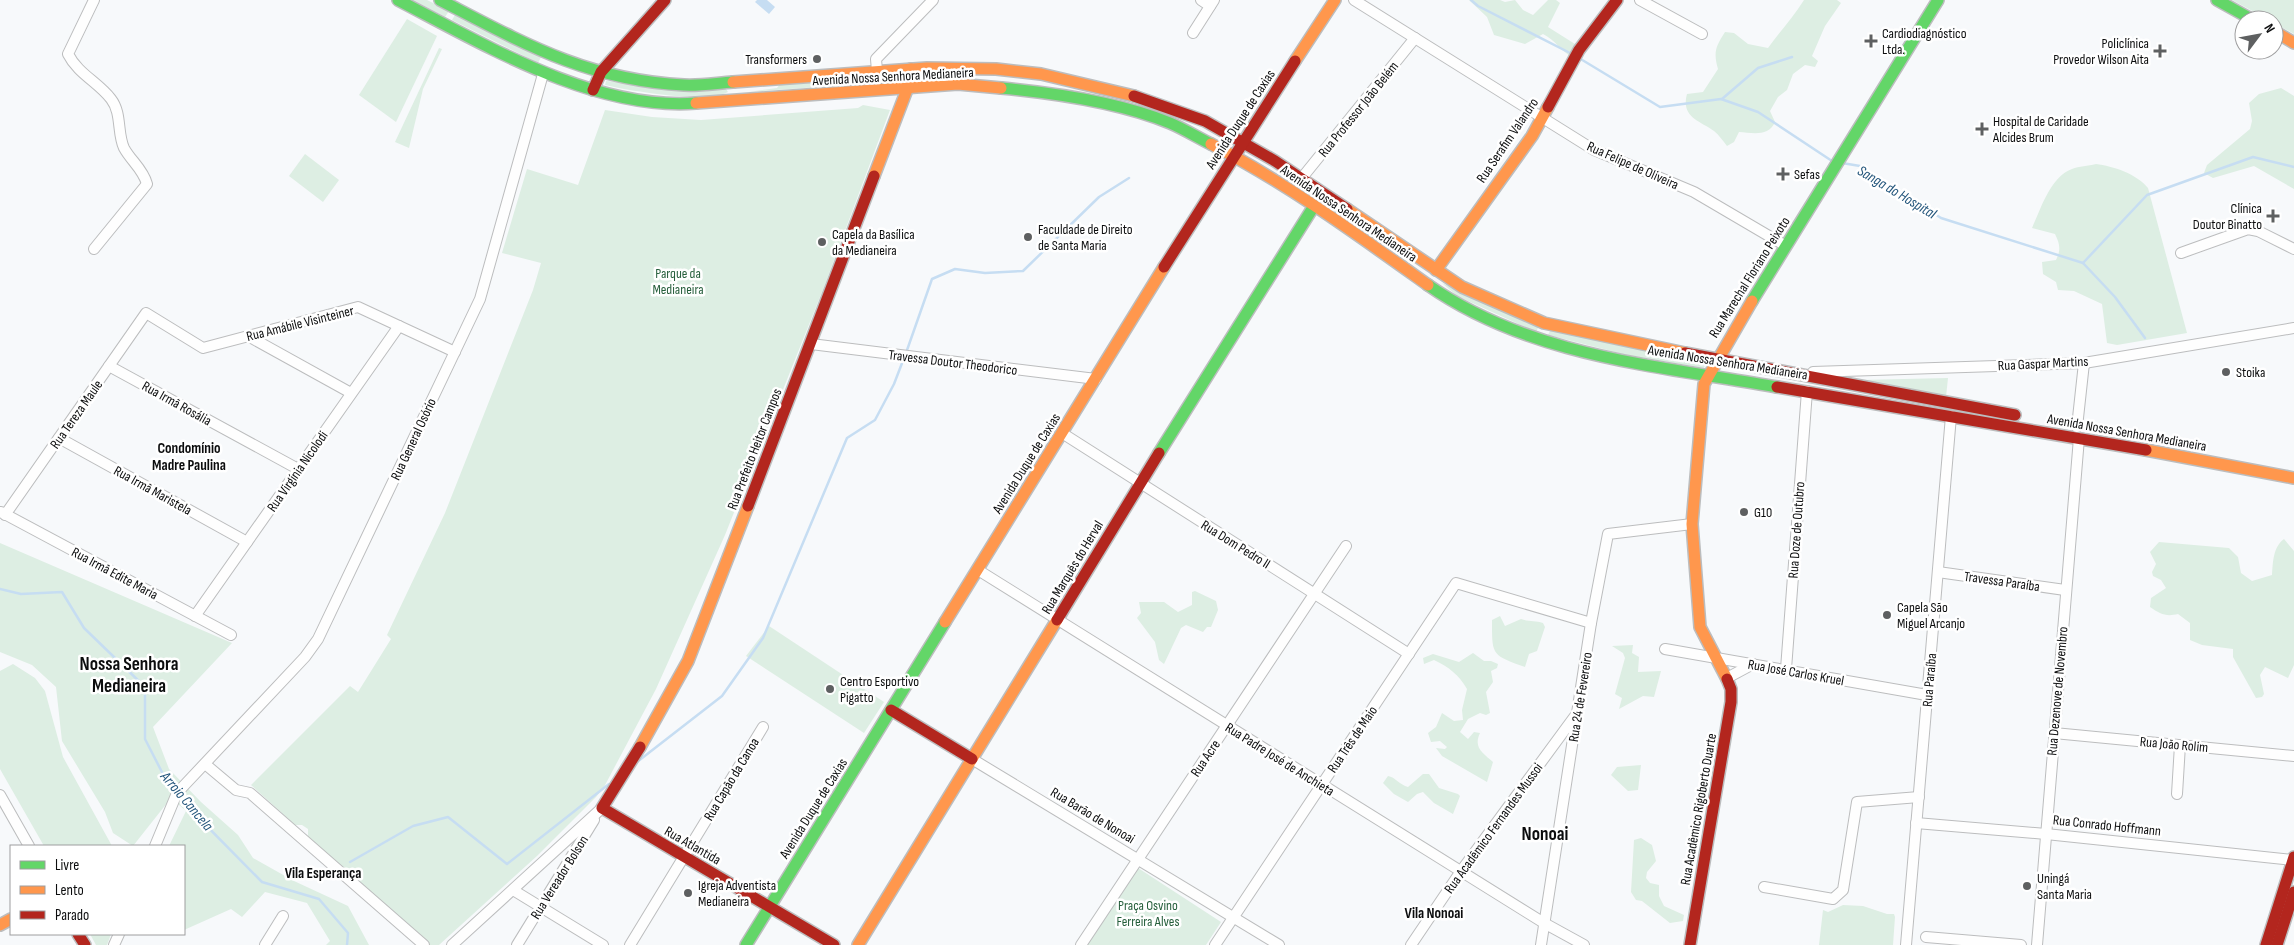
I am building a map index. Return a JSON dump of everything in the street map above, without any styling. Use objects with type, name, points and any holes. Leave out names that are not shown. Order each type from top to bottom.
[{"type":"street","points":[[94,0],[68,54],[74,66],[111,99],[117,109],[123,146],[145,175],[147,184],[94,249]]},
{"type":"street","name":"Avenida Nossa Senhora Medianeira","points":[[398,0],[543,74],[593,90],[660,103],[689,104],[958,84],[1048,92],[1106,104],[1168,123],[1234,156],[1314,206],[1443,295],[1470,310],[1529,337],[1615,359],[1709,375],[1951,416],[2078,432],[2294,467]]},
{"type":"street","name":"Avenida Nossa Senhora Medianeira","points":[[440,0],[548,54],[601,72],[659,84],[686,85],[961,67],[1041,74],[1088,84],[1160,104],[1205,121],[1301,179],[1436,270],[1486,300],[1544,323],[2294,478]]},
{"type":"street","points":[[593,90],[601,72],[665,0]]},
{"type":"street","points":[[877,72],[876,59],[934,0]]},
{"type":"street","points":[[1193,33],[1212,3],[1201,0]]},
{"type":"street","name":"Avenida Duque de Caxias","points":[[746,945],[1242,142],[1335,0]]},
{"type":"street","name":"Rua Felipe de Oliveira","points":[[1354,0],[1594,150],[1694,192],[1786,246]]},
{"type":"street","name":"Rua Serafim Valandro","points":[[1436,270],[1543,118],[1579,50],[1617,0]]},
{"type":"street","points":[[1640,0],[1702,34]]},
{"type":"street","name":"Rua Marechal Floriano Peixoto","points":[[1718,658],[1700,627],[1692,524],[1704,384],[1716,360],[1938,0]]},
{"type":"street","points":[[2217,0],[2235,10]]},
{"type":"street","name":"Rua Professor João Belém","points":[[1301,179],[1415,38]]},
{"type":"street","points":[[543,74],[548,54]]},
{"type":"street","name":"Rua Prefeito Heitor Campos","points":[[602,808],[688,662],[908,87],[911,69]]},
{"type":"street","name":"Rua General Osório","points":[[157,842],[182,788],[305,657],[318,639],[480,299],[543,74]]},
{"type":"street","name":"Rua Marquês do Herval","points":[[858,945],[1140,483],[1314,206]]},
{"type":"street","points":[[2181,254],[2248,229],[2258,231],[2294,249]]},
{"type":"street","points":[[1411,273],[1420,276],[1436,270]]},
{"type":"street","name":"Rua Amábile Visinteiner","points":[[146,313],[203,348],[358,307],[455,352]]},
{"type":"street","name":"Rua Tereza Maule","points":[[3,513],[59,438],[146,313]]},
{"type":"street","name":"Rua Virgínia Nicolodi","points":[[195,616],[398,326]]},
{"type":"street","name":"Rua Gaspar Martins","points":[[1789,373],[2084,363],[2294,328]]},
{"type":"street","points":[[248,336],[351,393]]},
{"type":"street","name":"Travessa Doutor Theodorico","points":[[811,344],[1096,379]]},
{"type":"street","name":"Rua Dezenove de Novembro","points":[[2037,945],[2084,363]]},
{"type":"street","name":"Rua Irmã Rosália","points":[[109,366],[298,469]]},
{"type":"street","name":"Rua Doze de Outubro","points":[[1786,669],[1807,391]]},
{"type":"street","name":"Rua Paraíba","points":[[1906,945],[1951,416]]},
{"type":"street","name":"Rua Dom Pedro II","points":[[1062,433],[1409,654]]},
{"type":"street","name":"Rua Irmã Maristela","points":[[59,438],[247,542]]},
{"type":"street","name":"Rua Irmã Edite Maria","points":[[3,513],[230,634]]},
{"type":"street","name":"Rua 24 de Fevereiro","points":[[1541,945],[1591,623],[1608,534],[1692,524]]},
{"type":"street","name":"Rua Acre","points":[[1081,945],[1346,546]]},
{"type":"street","name":"Rua Padre José de Anchieta","points":[[978,570],[1544,923],[1584,945]]},
{"type":"street","name":"Travessa Paraíba","points":[[1938,572],[2065,590]]},
{"type":"street","name":"Rua Três de Maio","points":[[1214,945],[1456,583],[1591,623]]},
{"type":"street","name":"Rua José Carlos Kruel","points":[[1665,649],[1786,669],[1927,696]]},
{"type":"street","name":"Rua Acadêmico Rigoberto Duarte","points":[[1690,945],[1731,702],[1731,689],[1718,658]]},
{"type":"street","points":[[1727,678],[1753,664]]},
{"type":"street","name":"Rua Barão de Nonoai","points":[[892,710],[1279,945]]},
{"type":"street","name":"Rua Acadêmico Fernandes Mussoi","points":[[1411,945],[1461,871],[1577,713]]},
{"type":"street","name":"Rua Capão da Canoa","points":[[630,945],[763,727]]},
{"type":"street","name":"Rua João Rolim","points":[[2054,733],[2294,756]]},
{"type":"street","points":[[2177,794],[2180,744]]},
{"type":"street","points":[[205,764],[236,790],[250,793],[424,945]]},
{"type":"street","points":[[0,795],[28,845]]},
{"type":"street","points":[[1764,887],[1832,899],[1843,890],[1857,802],[1919,797]]},
{"type":"street","points":[[452,945],[602,808]]},
{"type":"street","name":"Rua Atlantida","points":[[602,808],[834,945]]},
{"type":"street","name":"Rua Vereador Bolson","points":[[517,945],[602,808]]},
{"type":"street","name":"Rua Conrado Hoffmann","points":[[1916,823],[2294,859]]},
{"type":"street","points":[[2266,945],[2294,859]]},
{"type":"street","points":[[513,890],[603,945]]},
{"type":"street","points":[[2277,945],[2294,892]]},
{"type":"street","points":[[265,945],[283,916]]},
{"type":"street","points":[[1926,937],[2021,945]]},
{"type":"green space","points":[[413,0],[427,0],[449,11],[445,17]]},
{"type":"green space","points":[[1469,0],[1500,0],[1505,2],[1515,0],[1523,10],[1533,15],[1548,0],[1556,0],[1560,3],[1548,27],[1575,44],[1572,57],[1543,34],[1525,44],[1494,35],[1487,17]]},
{"type":"green space","points":[[1804,0],[1837,0],[1841,3],[1825,26],[1812,56],[1818,61],[1815,67],[1805,65],[1793,74],[1787,90],[1778,97],[1770,111],[1775,122],[1769,130],[1760,133],[1739,132],[1734,142],[1727,146],[1714,131],[1692,117],[1686,108],[1687,94],[1703,92],[1718,69],[1716,49],[1725,32],[1734,33],[1748,44],[1768,48]]},
{"type":"green space","points":[[2232,0],[2294,0],[2294,34],[2284,28],[2284,10],[2250,10]]},
{"type":"green space","points":[[455,15],[541,57],[538,63],[452,20]]},
{"type":"green space","points":[[407,19],[437,36],[396,122],[359,95]]},
{"type":"green space","points":[[439,48],[442,49],[423,89],[409,148],[395,142]]},
{"type":"green space","points":[[903,74],[902,81],[748,92],[777,88],[780,84]]},
{"type":"green space","points":[[606,81],[726,89],[728,92],[703,97],[686,97],[605,85]]},
{"type":"green space","points":[[2281,88],[2294,96],[2294,189],[2254,166],[2213,178],[2204,173],[2207,165],[2250,129],[2252,121],[2249,103],[2259,94]]},
{"type":"green space","name":"Parque da Medianeira","points":[[863,105],[890,110],[824,287],[725,535],[656,689],[604,787],[596,797],[537,856],[439,945],[429,945],[308,837],[308,829],[302,825],[295,825],[251,785],[350,686],[358,692],[391,639],[387,635],[445,513],[533,290],[541,263],[502,253],[527,169],[578,185],[605,110],[652,117],[701,120],[858,108]]},
{"type":"green space","points":[[305,154],[339,180],[323,202],[289,176]]},
{"type":"green space","points":[[2096,164],[2124,172],[2138,179],[2148,188],[2187,333],[2117,345],[2107,343],[2102,304],[2074,291],[2058,290],[2056,282],[2043,274],[2042,262],[2056,260],[2059,253],[2055,234],[2032,228],[2047,194],[2064,173],[2075,168]]},
{"type":"green space","points":[[1442,283],[1539,326],[1536,332],[1457,296]]},
{"type":"green space","points":[[1551,329],[1705,365],[1704,368],[1627,355],[1548,335]]},
{"type":"green space","points":[[1948,378],[1946,397],[1860,380]]},
{"type":"green space","points":[[2284,539],[2294,551],[2294,665],[2288,678],[2265,667],[2260,675],[2264,694],[2262,697],[2256,698],[2233,657],[2233,649],[2202,645],[2190,640],[2190,623],[2178,614],[2163,614],[2150,607],[2151,598],[2166,588],[2161,580],[2153,576],[2152,572],[2156,564],[2150,552],[2159,542],[2229,548],[2238,557],[2241,573],[2252,581],[2272,575],[2276,550]]},
{"type":"green space","points":[[0,543],[232,643],[153,727],[169,769],[201,802],[238,835],[253,858],[294,881],[348,906],[369,945],[326,945],[330,941],[307,903],[265,892],[242,917],[231,909],[185,930],[185,845],[169,845],[186,811],[171,798],[134,845],[113,833],[105,812],[62,741],[56,687],[32,665],[0,652]]},
{"type":"green space","points":[[1195,591],[1216,601],[1218,610],[1211,627],[1207,627],[1203,632],[1186,625],[1181,628],[1164,664],[1159,660],[1155,642],[1137,618],[1141,613],[1139,602],[1164,602],[1178,612],[1192,605],[1192,592]]},
{"type":"green space","points":[[1500,616],[1505,626],[1521,619],[1543,623],[1545,627],[1537,651],[1529,654],[1525,667],[1506,660],[1493,647],[1492,620]]},
{"type":"green space","name":"Centro Esportivo Pigatto","points":[[769,626],[884,702],[864,733],[746,656]]},
{"type":"green space","points":[[1633,645],[1632,653],[1639,657],[1638,672],[1661,671],[1654,697],[1643,696],[1619,709],[1622,698],[1615,694],[1625,658],[1623,653],[1612,646]]},
{"type":"green space","points":[[1473,653],[1484,661],[1498,664],[1497,668],[1491,671],[1493,682],[1486,692],[1490,713],[1486,715],[1480,713],[1468,719],[1460,732],[1468,739],[1474,732],[1480,733],[1478,746],[1493,762],[1487,782],[1442,756],[1436,748],[1445,749],[1447,747],[1440,741],[1431,742],[1428,733],[1436,727],[1442,713],[1454,721],[1463,720],[1462,710],[1467,689],[1461,680],[1449,669],[1434,660],[1424,664],[1423,658],[1433,654],[1459,662]]},
{"type":"green space","points":[[13,664],[35,678],[45,691],[63,757],[111,845],[43,845],[0,769],[0,671]]},
{"type":"green space","points":[[1641,765],[1638,790],[1628,791],[1611,775],[1617,767]]},
{"type":"green space","points":[[1423,774],[1429,774],[1439,788],[1460,796],[1453,814],[1434,803],[1423,792],[1417,794],[1408,802],[1394,794],[1383,783],[1388,776],[1408,787]]},
{"type":"green space","points":[[1641,838],[1652,845],[1656,861],[1647,872],[1646,878],[1650,883],[1659,885],[1659,896],[1664,906],[1684,915],[1683,921],[1670,923],[1642,901],[1636,900],[1631,892],[1634,840]]},
{"type":"green space","name":"Praça Osvino Ferreira Alves","points":[[1138,868],[1221,922],[1206,945],[1087,945]]},
{"type":"green space","points":[[1843,905],[1863,906],[1887,914],[1894,914],[1893,945],[1819,945],[1823,910],[1828,912]]},
{"type":"green space","points":[[91,935],[111,935],[107,945],[96,945]]},
{"type":"water","points":[[757,0],[767,0],[775,7],[769,14],[755,2]]},
{"type":"waterway","name":"Sanga do Hospital","points":[[1471,0],[1478,6],[1572,54]]},
{"type":"waterway","name":"Sanga do Hospital","points":[[1722,99],[1758,68],[1792,57]]},
{"type":"waterway","name":"Sanga do Hospital","points":[[1579,58],[1660,107],[1721,99],[1758,112],[1832,161]]},
{"type":"waterway","name":"Sanga do Hospital","points":[[1842,163],[1860,166],[1941,218],[2083,263],[2147,195],[2253,157],[2294,167]]},
{"type":"waterway","points":[[906,353],[932,279],[955,269],[985,273],[1023,271],[1099,197],[1129,178]]},
{"type":"waterway","name":"Sanga do Hospital","points":[[2083,263],[2115,297],[2145,338]]},
{"type":"waterway","points":[[637,762],[722,696],[763,638],[847,438],[875,420],[894,384],[904,358]]},
{"type":"waterway","name":"Arroio Cancela","points":[[0,589],[21,594],[62,592],[84,628],[145,687],[145,739],[165,778],[175,790]]},
{"type":"waterway","points":[[350,862],[413,826],[448,817],[507,864],[609,784]]},
{"type":"waterway","name":"Arroio Cancela","points":[[180,796],[190,809],[262,882],[319,899],[348,933],[347,945]]},
{"type":"traffic: fast","points":[[398,0],[504,54],[580,86],[619,97],[658,103],[696,103]]},
{"type":"traffic: fast","points":[[440,0],[500,31],[557,57],[617,76],[649,82],[690,85],[733,82]]},
{"type":"traffic: fast","points":[[1752,301],[1938,0]]},
{"type":"traffic: fast","points":[[2217,0],[2235,10]]},
{"type":"traffic: fast","points":[[1001,88],[1065,96],[1130,109],[1170,123],[1211,144]]},
{"type":"traffic: fast","points":[[1159,453],[1314,206]]},
{"type":"traffic: fast","points":[[1428,285],[1467,309],[1508,328],[1551,343],[1641,364],[1777,387]]},
{"type":"traffic: fast","points":[[746,945],[945,622]]},
{"type":"traffic: slow","points":[[1295,61],[1335,0]]},
{"type":"traffic: slow","points":[[2284,37],[2294,43]]},
{"type":"traffic: slow","points":[[733,82],[927,68],[996,69],[1041,74],[1134,96]]},
{"type":"traffic: slow","points":[[874,176],[908,87],[911,69]]},
{"type":"traffic: slow","points":[[696,103],[958,84],[1001,88]]},
{"type":"traffic: slow","points":[[1436,270],[1532,136],[1548,107]]},
{"type":"traffic: slow","points":[[1211,144],[1240,159],[1295,193],[1428,285]]},
{"type":"traffic: slow","points":[[1347,209],[1462,287],[1544,323],[1685,353]]},
{"type":"traffic: slow","points":[[945,622],[1164,267]]},
{"type":"traffic: slow","points":[[1727,679],[1700,627],[1692,524],[1704,384],[1752,301]]},
{"type":"traffic: slow","points":[[2146,450],[2294,478]]},
{"type":"traffic: slow","points":[[640,747],[688,661],[748,506]]},
{"type":"traffic: slow","points":[[858,945],[1057,620]]},
{"type":"traffic: slow","points":[[0,925],[10,920]]},
{"type":"traffic: jam","points":[[593,90],[601,72],[665,0]]},
{"type":"traffic: jam","points":[[1548,107],[1579,50],[1617,0]]},
{"type":"traffic: jam","points":[[1164,267],[1295,61]]},
{"type":"traffic: jam","points":[[1134,96],[1205,121],[1275,161],[1347,209]]},
{"type":"traffic: jam","points":[[748,506],[874,176]]},
{"type":"traffic: jam","points":[[1685,353],[2015,415]]},
{"type":"traffic: jam","points":[[1777,387],[2146,450]]},
{"type":"traffic: jam","points":[[1057,620],[1159,453]]},
{"type":"traffic: jam","points":[[1690,945],[1731,702],[1731,689],[1727,679]]},
{"type":"traffic: jam","points":[[891,710],[972,759]]},
{"type":"traffic: jam","points":[[640,747],[602,808],[834,945]]},
{"type":"traffic: jam","points":[[2266,945],[2294,857]]},
{"type":"traffic: jam","points":[[2277,945],[2294,892]]},
{"type":"traffic: jam","points":[[79,935],[85,945]]},
{"type":"place","name":"Cardiodiagnóstico Ltda.","points":[[1871,41]]},
{"type":"place","name":"Policlínica Provedor Wilson Aita","points":[[2160,51]]},
{"type":"place","name":"Transformers","points":[[817,59]]},
{"type":"place","name":"Hospital de Caridade Alcides Brum","points":[[1982,129]]},
{"type":"place","name":"Sefas","points":[[1783,174]]},
{"type":"place","name":"Clínica Doutor Binatto","points":[[2273,216]]},
{"type":"place","name":"Faculdade de Direito de Santa Maria","points":[[1028,237]]},
{"type":"place","name":"Capela da Basílica da Medianeira","points":[[822,242]]},
{"type":"place","name":"Stoika","points":[[2226,372]]},
{"type":"place","name":"G10","points":[[1744,512]]},
{"type":"place","name":"Capela São Miguel Arcanjo","points":[[1887,615]]},
{"type":"place","name":"Centro Esportivo Pigatto","points":[[830,689]]},
{"type":"place","name":"Uningá Santa Maria","points":[[2027,886]]},
{"type":"place","name":"Igreja Adventista Medianeira","points":[[688,893]]},
{"type":"district","name":"Condomínio Madre Paulina","points":[[189,456]]},
{"type":"district","name":"Nossa Senhora Medianeira","points":[[129,674]]},
{"type":"district","name":"Nonoai","points":[[1545,833]]},
{"type":"district","name":"Vila Esperança","points":[[323,873]]},
{"type":"district","name":"Vila Nonoai","points":[[1434,913]]}]
